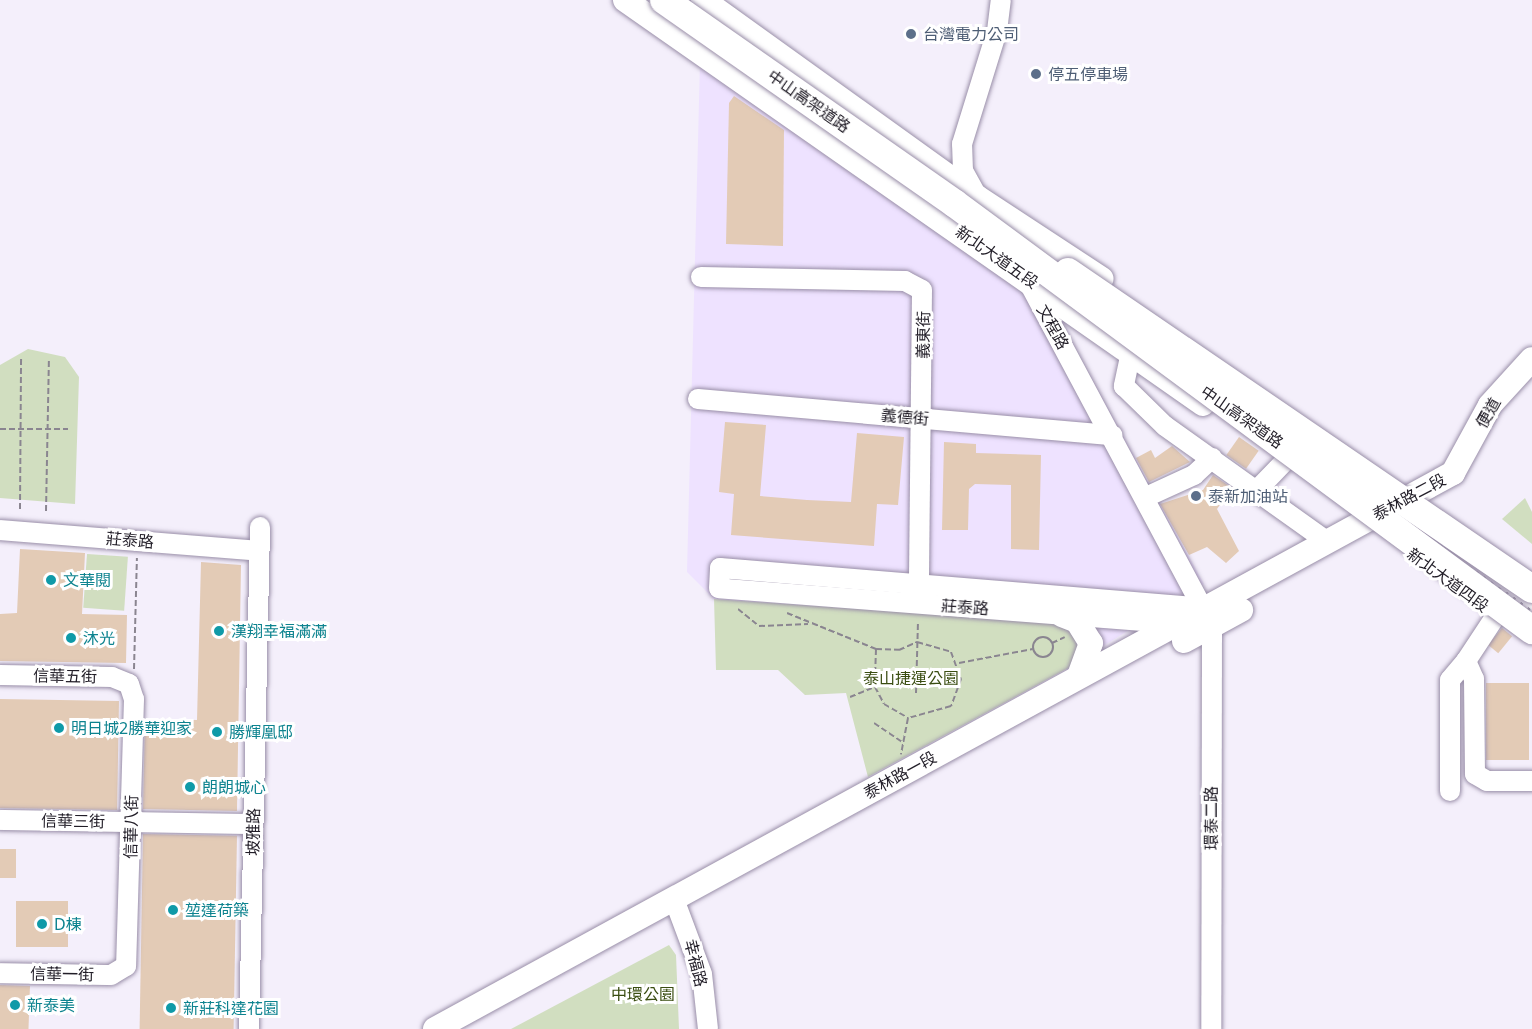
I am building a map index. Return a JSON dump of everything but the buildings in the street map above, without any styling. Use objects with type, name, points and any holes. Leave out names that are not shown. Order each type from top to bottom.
[{"type":"highway","name":"中山高架道路","points":[[664,0],[1108,296],[1532,589]]},
{"type":"highway","name":"中山高架道路","points":[[966,200],[1532,630]]},
{"type":"highway","points":[[1365,520],[1408,508],[1532,608]]},
{"type":"main road","name":"新北大道五段","points":[[625,0],[1025,276],[1365,520]]},
{"type":"main road","points":[[671,32],[693,39],[703,35],[704,1]]},
{"type":"main road","points":[[704,1],[966,200],[1206,352],[1408,508],[1532,579]]},
{"type":"main road","points":[[1180,388],[1182,361],[1193,352],[1206,352]]},
{"type":"main road","name":"便道","points":[[1453,473],[1490,405],[1532,359]]},
{"type":"main road","name":"泰林路二段","points":[[1408,508],[1453,473]]},
{"type":"main road","name":"泰林路一段","points":[[435,1029],[1079,676],[1209,617],[1326,541],[1365,520]]},
{"type":"main road","name":"新北大道四段","points":[[1365,520],[1532,640]]},
{"type":"main road","name":"泰林路一段","points":[[1209,617],[1240,610]]},
{"type":"main road","points":[[1065,625],[1077,621],[1090,643],[1079,676]]},
{"type":"street","name":"文程路","points":[[1001,0],[962,144],[966,200],[1025,276],[1209,617]]},
{"type":"street","name":"義東街","points":[[701,277],[918,285],[924,296],[919,604]]},
{"type":"street","points":[[1131,352],[1124,386],[1165,426],[1258,489],[1326,541]]},
{"type":"street","name":"義德街","points":[[699,399],[1112,435]]},
{"type":"street","points":[[1146,497],[1194,476],[1212,458]]},
{"type":"street","points":[[1258,489],[1284,462]]},
{"type":"street","name":"坡雅路","points":[[249,1029],[260,527]]},
{"type":"street","name":"莊泰路","points":[[0,530],[259,551]]},
{"type":"street","name":"莊泰路","points":[[1180,632],[1065,625],[919,604],[720,568],[719,588],[919,604],[1209,617]]},
{"type":"street","points":[[1450,791],[1450,680],[1466,661],[1497,614]]},
{"type":"street","name":"環泰二路","points":[[1209,617],[1211,1029]]},
{"type":"street","points":[[1466,661],[1474,679],[1475,774],[1487,781],[1532,781]]},
{"type":"street","name":"信華五街","points":[[0,675],[112,677],[131,691]]},
{"type":"street","name":"信華八街","points":[[123,970],[131,822],[131,691]]},
{"type":"street","name":"信華三街","points":[[0,820],[253,824]]},
{"type":"street","name":"幸福路","points":[[674,899],[702,974],[708,1029]]},
{"type":"street","name":"信華一街","points":[[0,973],[111,975],[123,970]]},
{"type":"path","points":[[20,509],[21,359]]},
{"type":"path","points":[[46,511],[49,360]]},
{"type":"path","points":[[0,429],[69,429]]},
{"type":"path","points":[[131,691],[138,541]]},
{"type":"path","points":[[916,693],[919,604]]},
{"type":"path","points":[[738,609],[759,626],[808,624]]},
{"type":"path","points":[[788,613],[808,624],[876,649],[899,650],[917,642],[951,652],[959,663],[961,679],[951,706],[908,718],[884,704],[874,687],[876,649]]},
{"type":"path","points":[[1033,649],[1045,657],[1065,625]]},
{"type":"path","points":[[959,663],[1033,649],[1041,638],[1052,643]]},
{"type":"path","points":[[850,696],[874,687]]},
{"type":"path","points":[[901,757],[908,718]]},
{"type":"path","points":[[874,723],[902,742]]},
{"type":"shaded area","points":[[700,62],[1052,305],[1204,584],[1082,659],[1064,623],[714,599],[687,572]]},
{"type":"green space","points":[[28,349],[65,357],[79,377],[75,504],[0,498],[0,365]]},
{"type":"green space","points":[[1525,498],[1532,512],[1532,544],[1502,519]]},
{"type":"green space","points":[[87,554],[128,557],[124,611],[83,608]]},
{"type":"green space","name":"泰山捷運公園","points":[[714,599],[1064,623],[1082,635],[1072,666],[868,777],[846,693],[805,695],[778,670],[716,670]]},
{"type":"green space","name":"中環公園","points":[[669,945],[676,955],[679,1029],[511,1029]]},
{"type":"railway","points":[[657,0],[1532,612]]},
{"type":"place","name":"台灣電力公司","points":[[911,34]]},
{"type":"place","name":"停五停車場","points":[[1036,74]]},
{"type":"place","name":"泰新加油站","points":[[1196,496]]},
{"type":"place","name":"文華閱","points":[[51,580]]},
{"type":"place","name":"漢翔幸福滿滿","points":[[219,631]]},
{"type":"place","name":"沐光","points":[[71,638]]},
{"type":"place","name":"明日城2勝華迎家","points":[[59,728]]},
{"type":"place","name":"勝輝凰邸","points":[[217,732]]},
{"type":"place","name":"朗朗城心","points":[[190,787]]},
{"type":"place","name":"堃達荷築","points":[[173,910]]},
{"type":"place","name":"D棟","points":[[42,924]]},
{"type":"place","name":"新泰美","points":[[15,1005]]},
{"type":"place","name":"新莊科達花園","points":[[171,1008]]}]
